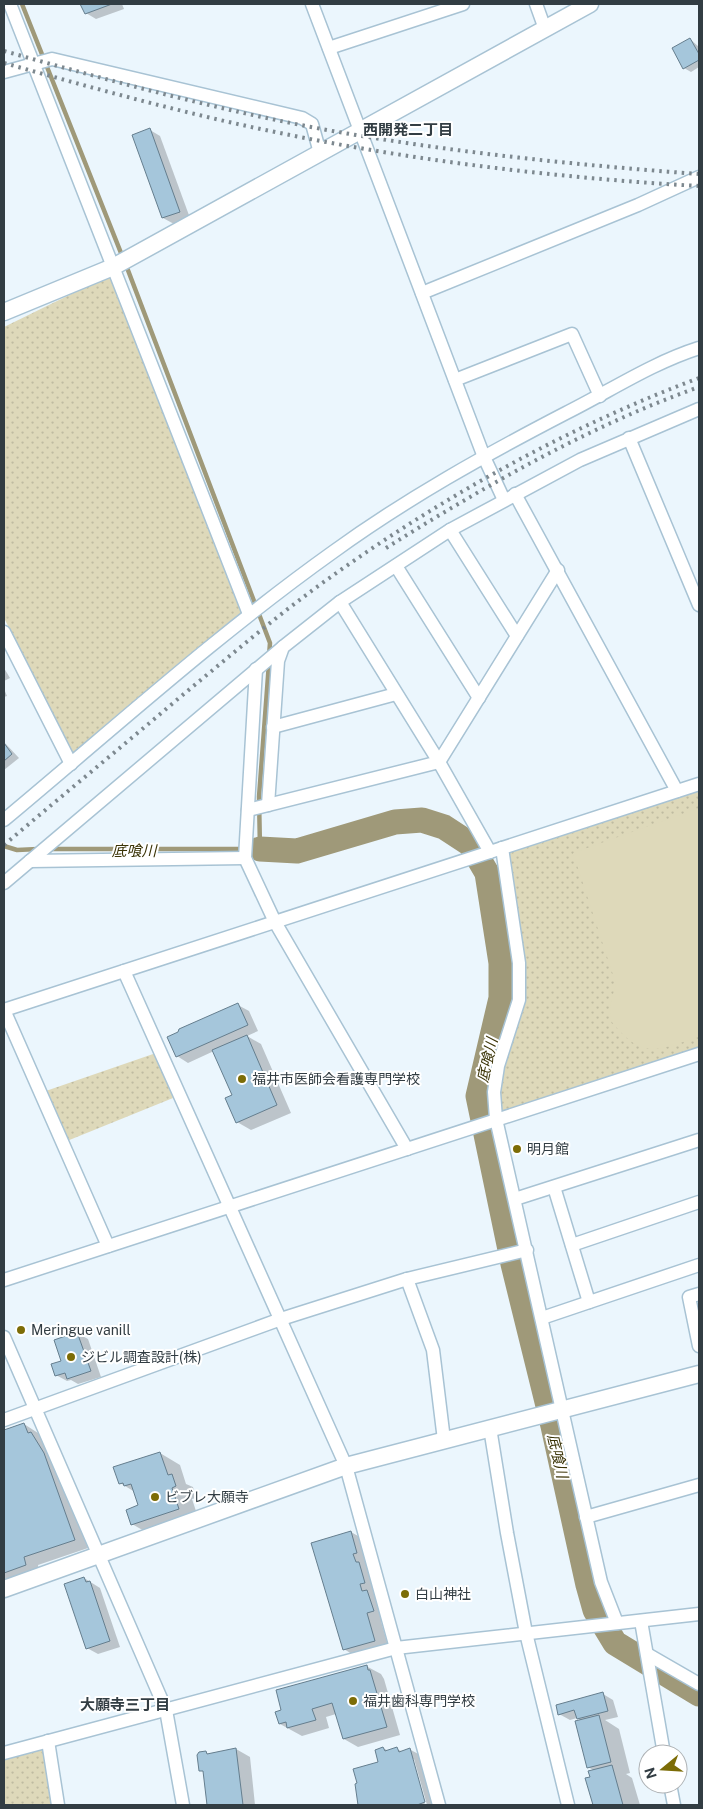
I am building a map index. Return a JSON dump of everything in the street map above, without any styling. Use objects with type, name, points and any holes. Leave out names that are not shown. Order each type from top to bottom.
[{"type":"street","points":[[10,4],[249,614]]},
{"type":"street","points":[[312,4],[484,457],[558,570],[677,791]]},
{"type":"street","points":[[329,48],[463,4]]},
{"type":"street","points":[[536,4],[544,29]]},
{"type":"street","points":[[4,312],[113,267],[590,4]]},
{"type":"street","points":[[4,72],[52,59],[302,118],[312,124],[320,153]]},
{"type":"street","points":[[422,293],[638,205],[699,177]]},
{"type":"street","points":[[455,380],[572,334],[600,396]]},
{"type":"street","points":[[4,820],[249,614],[333,551],[390,513],[484,457],[649,369],[699,348]]},
{"type":"street","points":[[4,883],[256,669],[340,602],[450,530],[509,497],[580,460],[699,410]]},
{"type":"street","points":[[629,438],[699,605]]},
{"type":"street","points":[[450,530],[517,636]]},
{"type":"street","points":[[396,566],[479,698]]},
{"type":"street","points":[[248,810],[439,762],[558,570]]},
{"type":"street","points":[[340,602],[396,694],[496,850],[519,963],[519,1000],[498,1066],[494,1092],[496,1119],[564,1409],[601,1582],[617,1623]]},
{"type":"street","points":[[4,632],[71,764]]},
{"type":"street","points":[[268,805],[278,661],[283,647]]},
{"type":"street","points":[[256,669],[245,858],[275,922],[406,1149]]},
{"type":"street","points":[[273,727],[396,694]]},
{"type":"street","points":[[108,1246],[4,1010],[699,784]]},
{"type":"street","points":[[30,861],[245,858]]},
{"type":"street","points":[[124,971],[346,1466],[439,1805]]},
{"type":"street","points":[[4,1280],[699,1054]]},
{"type":"street","points":[[515,1199],[699,1140]]},
{"type":"street","points":[[554,1187],[589,1302]]},
{"type":"street","points":[[572,1245],[699,1202]]},
{"type":"street","points":[[4,1420],[281,1319],[407,1279],[527,1250]]},
{"type":"street","points":[[542,1318],[699,1265]]},
{"type":"street","points":[[407,1279],[433,1350],[444,1440]]},
{"type":"street","points":[[699,1294],[688,1297],[699,1346]]},
{"type":"street","points":[[4,1337],[166,1710],[183,1805]]},
{"type":"street","points":[[4,1589],[346,1466],[699,1374]]},
{"type":"street","points":[[490,1428],[526,1633],[568,1805]]},
{"type":"street","points":[[586,1517],[699,1486]]},
{"type":"street","points":[[4,1753],[396,1648],[699,1614]]},
{"type":"street","points":[[641,1621],[662,1744]]},
{"type":"street","points":[[647,1654],[699,1684]]},
{"type":"street","points":[[48,1741],[58,1805]]},
{"type":"shaded area","points":[[110,275],[245,617],[76,759],[4,618],[4,327]]},
{"type":"shaded area","points":[[699,783],[699,1053],[496,1119],[498,1066],[519,988],[502,848]]},
{"type":"shaded area","points":[[699,808],[699,1037],[672,1046],[651,1049],[632,1042],[611,1021],[610,1005],[616,984],[573,853]]},
{"type":"shaded area","points":[[156,1053],[173,1098],[62,1143],[40,1093]]},
{"type":"shaded area","points":[[46,1745],[55,1805],[4,1805],[4,1756]]},
{"type":"building","points":[[80,4],[112,4],[85,14]]},
{"type":"building","points":[[690,38],[699,54],[699,60],[683,69],[672,48]]},
{"type":"building","points":[[150,128],[180,212],[162,218],[132,135]]},
{"type":"building","points":[[4,743],[12,754],[4,761]]},
{"type":"building","points":[[238,1003],[248,1025],[176,1057],[167,1037],[178,1032],[179,1029]]},
{"type":"building","points":[[247,1035],[277,1105],[236,1123],[225,1098],[232,1095],[212,1050]]},
{"type":"building","points":[[77,1332],[91,1371],[67,1379],[65,1373],[55,1376],[51,1364],[61,1361],[54,1340]]},
{"type":"building","points":[[24,1423],[28,1433],[31,1432],[44,1453],[75,1540],[24,1557],[26,1565],[4,1573],[4,1430]]},
{"type":"building","name":"ビブレ大願寺","points":[[160,1452],[168,1475],[172,1474],[176,1486],[172,1488],[179,1509],[131,1525],[126,1510],[138,1505],[131,1484],[124,1486],[123,1483],[119,1484],[113,1467]]},
{"type":"building","points":[[351,1531],[357,1553],[353,1554],[356,1562],[359,1562],[365,1583],[360,1584],[362,1591],[367,1590],[374,1611],[367,1613],[375,1641],[343,1650],[311,1543]]},
{"type":"building","points":[[84,1577],[86,1582],[90,1581],[110,1641],[86,1649],[64,1584]]},
{"type":"building","points":[[367,1665],[387,1727],[343,1739],[332,1703],[312,1709],[316,1720],[287,1728],[286,1722],[279,1724],[275,1712],[281,1710],[276,1690]]},
{"type":"building","points":[[603,1692],[608,1711],[577,1719],[574,1710],[558,1715],[556,1705]]},
{"type":"building","points":[[599,1715],[611,1762],[587,1768],[575,1721]]},
{"type":"building","points":[[383,1747],[385,1751],[397,1747],[399,1752],[410,1748],[425,1802],[417,1805],[358,1805],[355,1784],[357,1783],[353,1769],[378,1762],[375,1750]]},
{"type":"building","points":[[236,1748],[243,1805],[207,1805],[203,1771],[199,1771],[197,1755],[199,1752],[206,1751],[207,1754]]},
{"type":"building","points":[[612,1765],[623,1805],[593,1805],[585,1778],[590,1777],[588,1771]]},
{"type":"waterway","points":[[22,4],[123,258]]},
{"type":"waterway","points":[[126,265],[270,643],[269,656]]},
{"type":"waterway","name":"底喰川","points":[[49,849],[260,849],[259,797],[269,663]]},
{"type":"waterway","name":"底喰川","points":[[260,849],[297,851],[395,822],[422,820],[444,827],[470,844],[487,873],[501,963],[501,998],[478,1096],[513,1264],[553,1426],[588,1585],[595,1610],[615,1643],[699,1694]]},
{"type":"waterway","name":"底喰川","points":[[4,846],[17,850],[38,849]]},
{"type":"railway","points":[[4,51],[205,104],[327,130],[513,157],[699,174]]},
{"type":"railway","points":[[4,63],[111,93],[193,113],[279,133],[338,144],[518,171],[699,186]]},
{"type":"railway","points":[[4,845],[269,624],[365,553],[410,523],[503,468],[600,419],[699,378]]},
{"type":"railway","points":[[386,548],[461,502],[538,459],[618,420],[699,387]]},
{"type":"place","name":"福井市医師会看護専門学校","points":[[242,1079]]},
{"type":"place","name":"明月館","points":[[517,1149]]},
{"type":"place","name":"Meringue vanill","points":[[21,1330]]},
{"type":"place","name":"ジビル調査設計(株)","points":[[71,1357]]},
{"type":"place","name":"ビブレ大願寺","points":[[155,1497]]},
{"type":"place","name":"白山神社","points":[[405,1594]]},
{"type":"place","name":"福井歯科専門学校","points":[[353,1701]]},
{"type":"district","name":"西開発二丁目","points":[[408,129]]},
{"type":"district","name":"大願寺三丁目","points":[[125,1704]]}]
